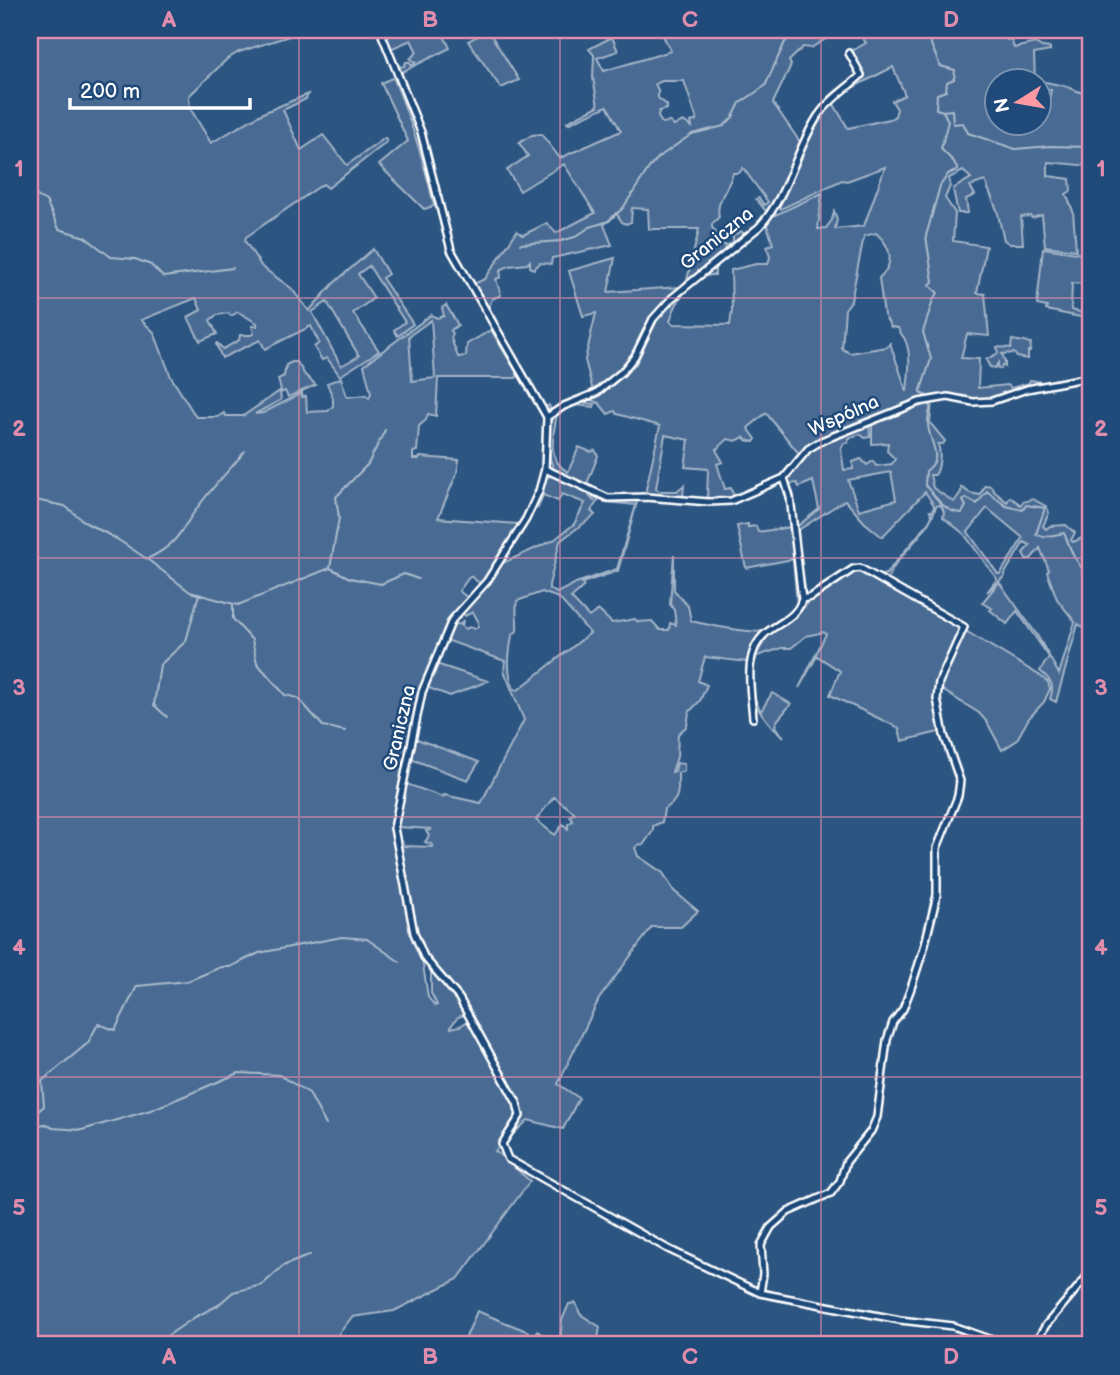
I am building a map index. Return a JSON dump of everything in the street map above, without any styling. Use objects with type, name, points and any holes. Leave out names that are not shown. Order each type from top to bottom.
[{"type":"street","points":[[380,30],[421,132],[451,250],[547,417]]},
{"type":"street","name":"Graniczna","points":[[760,1293],[667,1248],[508,1159],[502,1144],[520,1116],[517,1103],[459,998],[425,957],[414,933],[394,828],[422,692],[452,620],[487,581],[526,519],[539,491],[545,468],[547,417],[564,406],[596,393],[622,372],[635,356],[653,319],[672,298],[759,227],[772,213],[806,137],[819,115],[842,89],[861,75],[849,53]]},
{"type":"street","points":[[772,213],[782,210]]},
{"type":"street","name":"Wspólna","points":[[545,468],[608,498],[731,501],[784,478],[808,449],[821,441],[926,400],[948,397],[973,402],[992,401],[1027,389],[1090,377]]},
{"type":"street","points":[[753,718],[749,671],[753,654],[764,634],[791,617],[802,599],[790,497],[784,478]]},
{"type":"street","points":[[802,599],[811,597],[853,569],[860,568],[964,627],[939,682],[937,699],[944,735],[960,781],[958,796],[937,848],[937,895],[924,948],[903,1009],[893,1022],[887,1040],[877,1117],[871,1131],[846,1162],[840,1181],[831,1194],[788,1212],[771,1227],[761,1245],[763,1274],[760,1293],[900,1320],[953,1326],[1006,1345]]},
{"type":"street","points":[[1034,1345],[1046,1325],[1090,1273]]},
{"type":"shaded area","points":[[30,30],[308,30],[239,52],[227,59],[189,96],[190,108],[211,143],[263,113],[308,94],[306,99],[283,110],[301,150],[323,135],[347,165],[385,138],[387,142],[328,188],[323,184],[246,237],[245,241],[262,267],[291,288],[309,311],[334,283],[373,249],[388,274],[382,278],[413,324],[398,336],[394,330],[405,322],[369,266],[358,274],[374,298],[353,313],[379,351],[340,376],[327,358],[322,360],[314,347],[319,343],[311,326],[265,349],[260,340],[222,358],[217,343],[223,349],[239,340],[240,335],[251,335],[254,333],[252,326],[257,326],[257,323],[238,312],[231,316],[228,313],[217,315],[210,320],[217,334],[200,341],[188,317],[201,310],[196,298],[141,320],[154,332],[171,377],[196,417],[218,417],[224,413],[226,416],[243,416],[281,390],[278,379],[284,376],[286,365],[292,362],[297,362],[305,375],[316,385],[288,397],[285,391],[280,393],[281,400],[255,414],[263,413],[302,393],[302,397],[306,396],[307,412],[328,411],[333,406],[333,398],[327,383],[341,378],[347,397],[366,395],[369,398],[371,393],[364,365],[431,315],[437,318],[444,316],[442,308],[446,305],[458,325],[451,330],[451,338],[458,357],[466,356],[467,344],[491,330],[518,375],[516,378],[438,378],[436,416],[428,414],[419,426],[417,451],[413,452],[413,459],[420,457],[459,460],[457,473],[438,518],[518,524],[508,547],[481,584],[470,576],[459,591],[468,598],[464,606],[452,616],[444,631],[418,699],[393,827],[395,838],[402,841],[404,846],[433,847],[425,842],[429,836],[426,831],[432,829],[397,827],[404,783],[443,797],[444,795],[481,803],[524,720],[504,673],[505,661],[446,640],[455,623],[460,625],[463,620],[462,626],[465,629],[478,627],[473,612],[465,616],[462,611],[511,549],[538,496],[543,478],[563,478],[596,494],[590,497],[594,501],[597,497],[599,499],[591,511],[595,515],[560,541],[549,585],[549,589],[557,593],[576,583],[617,569],[636,505],[604,502],[606,499],[637,502],[618,571],[582,583],[584,586],[571,598],[589,617],[598,610],[612,623],[635,619],[638,622],[652,621],[660,630],[669,630],[670,623],[676,625],[674,610],[670,604],[674,555],[674,590],[688,606],[691,621],[749,631],[762,631],[771,627],[763,634],[747,662],[705,657],[698,681],[707,685],[700,701],[689,712],[687,726],[678,734],[677,757],[672,772],[675,771],[677,763],[684,764],[684,771],[678,773],[676,798],[664,809],[662,822],[653,826],[653,831],[643,845],[639,844],[635,848],[638,856],[663,873],[674,891],[698,911],[681,927],[652,927],[599,999],[558,1084],[579,1098],[563,1129],[528,1120],[495,1151],[530,1181],[458,1279],[394,1311],[352,1317],[330,1345],[30,1345]],"holes":[[[327,302],[359,356],[341,366],[312,312]],[[431,320],[435,378],[412,381],[409,336]],[[562,494],[585,503],[574,524],[554,540],[503,563],[538,508],[543,495],[558,501]],[[542,592],[559,598],[590,633],[518,690],[514,689],[511,682],[509,662],[512,635],[517,631],[517,601]],[[554,797],[575,813],[570,816],[573,821],[568,824],[568,829],[563,824],[555,835],[536,820]],[[421,952],[457,992],[471,1019],[451,1028],[458,1017],[465,1015],[465,1011],[434,971],[431,973],[431,993],[437,1005],[428,997]]]},
{"type":"shaded area","points":[[381,30],[441,30],[450,48],[400,73],[397,69],[406,62],[412,65],[416,62],[410,59],[417,52],[411,40],[388,50]]},
{"type":"shaded area","points":[[488,30],[494,30],[491,35],[519,80],[501,88],[468,41]]},
{"type":"shaded area","points":[[660,30],[828,30],[832,35],[811,48],[803,47],[789,61],[791,65],[773,103],[800,142],[820,110],[769,215],[756,199],[759,198],[764,205],[768,202],[743,168],[739,173],[733,173],[721,200],[719,217],[712,227],[725,246],[733,243],[733,236],[741,231],[744,237],[686,284],[665,305],[652,320],[635,355],[618,375],[596,392],[552,411],[593,391],[585,360],[596,313],[583,316],[569,271],[615,258],[608,292],[680,287],[687,280],[699,229],[649,229],[648,209],[632,208],[631,222],[622,222],[616,213],[604,225],[612,245],[552,258],[551,264],[540,263],[534,269],[530,267],[530,261],[500,270],[501,277],[496,279],[501,295],[492,299],[489,307],[510,347],[507,349],[471,285],[485,279],[517,231],[523,235],[547,223],[556,233],[595,213],[564,164],[520,191],[507,170],[528,156],[519,143],[532,135],[541,134],[560,158],[621,131],[607,106],[568,124],[567,122],[598,106],[593,78],[594,55],[589,49],[612,37],[618,51],[597,58],[604,71],[671,51]],"holes":[[[662,81],[684,81],[697,120],[691,122],[692,127],[683,121],[674,126],[670,122],[662,123],[658,117],[659,111],[667,109],[667,105],[658,98],[655,84]]]},
{"type":"shaded area","points":[[857,30],[998,30],[1007,40],[1011,39],[1014,48],[1035,43],[1050,48],[1050,51],[1034,54],[1034,66],[984,66],[984,136],[1054,136],[1054,84],[1090,96],[1090,166],[1048,162],[1048,176],[1070,179],[1071,191],[1066,194],[1073,211],[1076,250],[1045,246],[1042,215],[1021,217],[1023,244],[1010,244],[1004,240],[997,210],[985,181],[970,186],[975,195],[966,199],[968,213],[958,213],[953,189],[971,178],[963,171],[949,178],[950,186],[945,198],[955,213],[953,241],[986,246],[977,293],[985,294],[989,336],[967,334],[961,358],[979,359],[978,388],[1008,385],[1011,388],[1029,383],[1030,380],[1047,383],[994,399],[974,400],[942,395],[909,402],[837,430],[811,445],[800,455],[766,413],[748,428],[756,439],[754,442],[744,437],[736,441],[728,439],[716,450],[723,462],[717,464],[725,489],[731,488],[734,497],[737,497],[707,500],[708,469],[685,467],[689,440],[665,435],[656,488],[659,491],[677,491],[684,485],[683,498],[647,494],[660,426],[617,414],[615,411],[608,414],[599,403],[588,399],[612,386],[636,364],[658,318],[683,289],[710,270],[715,270],[715,275],[700,279],[686,290],[670,321],[673,324],[730,325],[731,270],[768,264],[770,257],[767,246],[773,244],[766,222],[773,216],[822,193],[818,229],[826,228],[834,211],[837,219],[835,229],[864,226],[885,167],[847,181],[842,180],[781,209],[777,207],[813,126],[832,101],[848,128],[890,119],[895,116],[897,109],[892,101],[905,95],[893,67],[840,94],[862,73],[850,52],[866,43]],"holes":[[[876,233],[890,256],[888,267],[879,278],[884,315],[891,327],[898,328],[908,348],[907,392],[890,343],[887,347],[850,353],[842,349],[845,309],[851,301],[864,236]]]},
{"type":"shaded area","points":[[392,78],[412,126],[430,189],[434,206],[424,209],[379,165],[408,141],[381,83]]},
{"type":"shaded area","points":[[1043,248],[1090,255],[1090,285],[1072,283],[1071,310],[1090,314],[1090,319],[1046,310],[1047,307],[1037,305]]},
{"type":"shaded area","points":[[1012,340],[1031,343],[1028,359],[1017,357],[1014,353],[1002,354],[1005,367],[1002,365],[1001,369],[998,369],[998,363],[995,368],[990,367],[986,360],[998,353],[997,347],[1011,348]]},
{"type":"shaded area","points":[[577,402],[595,404],[594,407],[574,405],[557,414],[553,447],[556,461],[568,472],[579,447],[591,452],[595,450],[598,456],[586,486],[554,469],[550,459],[549,420],[553,415]]},
{"type":"shaded area","points":[[932,402],[930,423],[945,441],[938,444],[938,468],[935,475],[930,475],[933,488],[954,502],[961,492],[961,487],[980,495],[985,485],[991,486],[1007,502],[1010,497],[1021,505],[1033,499],[1047,507],[1049,513],[1043,526],[1046,529],[1050,526],[1066,525],[1075,533],[1071,540],[1073,542],[1090,536],[1090,631],[1078,624],[1056,702],[1050,699],[1051,683],[1040,671],[1049,657],[1017,611],[1007,624],[990,610],[992,608],[982,603],[999,582],[1037,635],[1059,674],[1075,622],[1057,599],[1040,548],[1031,559],[1026,559],[1023,553],[1030,545],[1024,542],[1005,576],[987,592],[997,579],[964,534],[943,517],[941,505],[936,506],[932,517],[929,522],[932,516],[930,511],[933,511],[934,505],[925,492],[882,537],[864,522],[845,500],[797,531],[803,592],[809,595],[805,596],[802,592],[794,529],[819,509],[813,481],[799,487],[797,483],[789,484],[787,476],[807,452],[816,446],[869,423],[870,437],[865,438],[860,434],[844,443],[841,449],[844,470],[853,469],[853,462],[861,459],[867,465],[873,461],[876,466],[892,464],[895,459],[887,451],[888,443],[872,444],[872,422]],"holes":[[[891,472],[896,500],[859,510],[848,480]],[[987,508],[1023,538],[1000,574],[968,532]]]},
{"type":"shaded area","points":[[549,405],[551,412],[547,413],[544,408]]},
{"type":"shaded area","points":[[929,522],[898,561],[887,580],[878,576],[886,574]]},
{"type":"shaded area","points":[[737,526],[756,526],[758,532],[791,527],[800,599],[798,606],[794,611],[783,620],[797,605],[793,559],[746,568]]},
{"type":"shaded area","points":[[859,572],[959,627],[960,632],[937,683],[939,732],[902,741],[899,728],[830,695],[840,671],[817,656],[799,688],[826,634],[824,632],[806,636],[791,648],[757,656],[753,678],[753,660],[769,634],[852,573]]},
{"type":"shaded area","points":[[964,630],[1048,682],[1050,689],[1044,702],[1029,718],[1016,741],[1002,750],[979,713],[939,688]]},
{"type":"shaded area","points":[[436,664],[488,681],[450,696],[426,687]]},
{"type":"shaded area","points":[[754,693],[761,711],[772,693],[791,704],[776,722],[775,727],[784,737],[773,728],[755,705]]},
{"type":"shaded area","points":[[414,738],[479,762],[468,780],[411,759]]},
{"type":"shaded area","points":[[576,1303],[580,1314],[600,1327],[597,1345],[532,1345],[537,1331],[560,1342],[562,1320],[569,1304]]},
{"type":"shaded area","points":[[477,1311],[529,1332],[527,1345],[471,1345],[466,1337]]},
{"type":"waterway","points":[[197,30],[205,36]]},
{"type":"waterway","points":[[520,244],[561,241],[609,221],[623,208],[659,157],[692,134],[724,126],[733,117],[740,103],[765,86],[785,42],[796,30]]},
{"type":"waterway","points":[[922,30],[920,34],[928,37],[940,66],[955,70],[954,79],[947,82],[946,91],[937,94],[936,109],[943,111],[948,121],[941,149],[958,170],[948,174],[940,186],[926,236],[933,282],[929,285],[938,293],[933,300],[923,332],[931,359],[920,393],[929,397]]},
{"type":"waterway","points":[[943,111],[952,110],[953,124],[963,123],[968,133],[1015,149],[1090,147]]},
{"type":"waterway","points":[[30,192],[46,201],[59,229],[85,237],[111,257],[135,259],[151,265],[163,277],[233,268]]},
{"type":"waterway","points":[[930,402],[928,424],[935,455],[932,466],[926,471],[925,485],[936,499],[951,510],[962,513],[966,506],[963,501],[966,498],[977,504],[987,491],[1006,506],[1023,510],[1026,505],[1045,508],[1036,534],[1044,537],[1064,533],[1073,555],[1090,580]]},
{"type":"waterway","points":[[30,499],[65,506],[86,523],[147,559],[190,592],[238,605],[330,568],[339,518],[336,497],[368,464],[385,430]]},
{"type":"waterway","points":[[149,558],[173,542],[203,500],[245,451]]},
{"type":"waterway","points":[[330,568],[350,578],[381,584],[404,574],[418,579]]},
{"type":"waterway","points":[[167,717],[154,705],[160,665],[186,641],[199,594]]},
{"type":"waterway","points":[[233,604],[233,619],[252,640],[257,663],[285,695],[298,698],[323,726],[345,731]]},
{"type":"waterway","points":[[30,1141],[33,1116],[44,1106],[42,1081],[88,1043],[98,1024],[115,1030],[137,986],[188,981],[221,967],[230,967],[259,953],[342,937],[367,939],[400,962]]},
{"type":"waterway","points":[[33,1126],[45,1124],[53,1128],[82,1130],[151,1110],[239,1073],[279,1075],[309,1093],[326,1125]]},
{"type":"waterway","points":[[161,1345],[167,1336],[217,1306],[233,1292],[262,1285],[283,1266],[310,1255]]},
{"type":"waterway","points":[[553,1339],[553,1345]]}]
